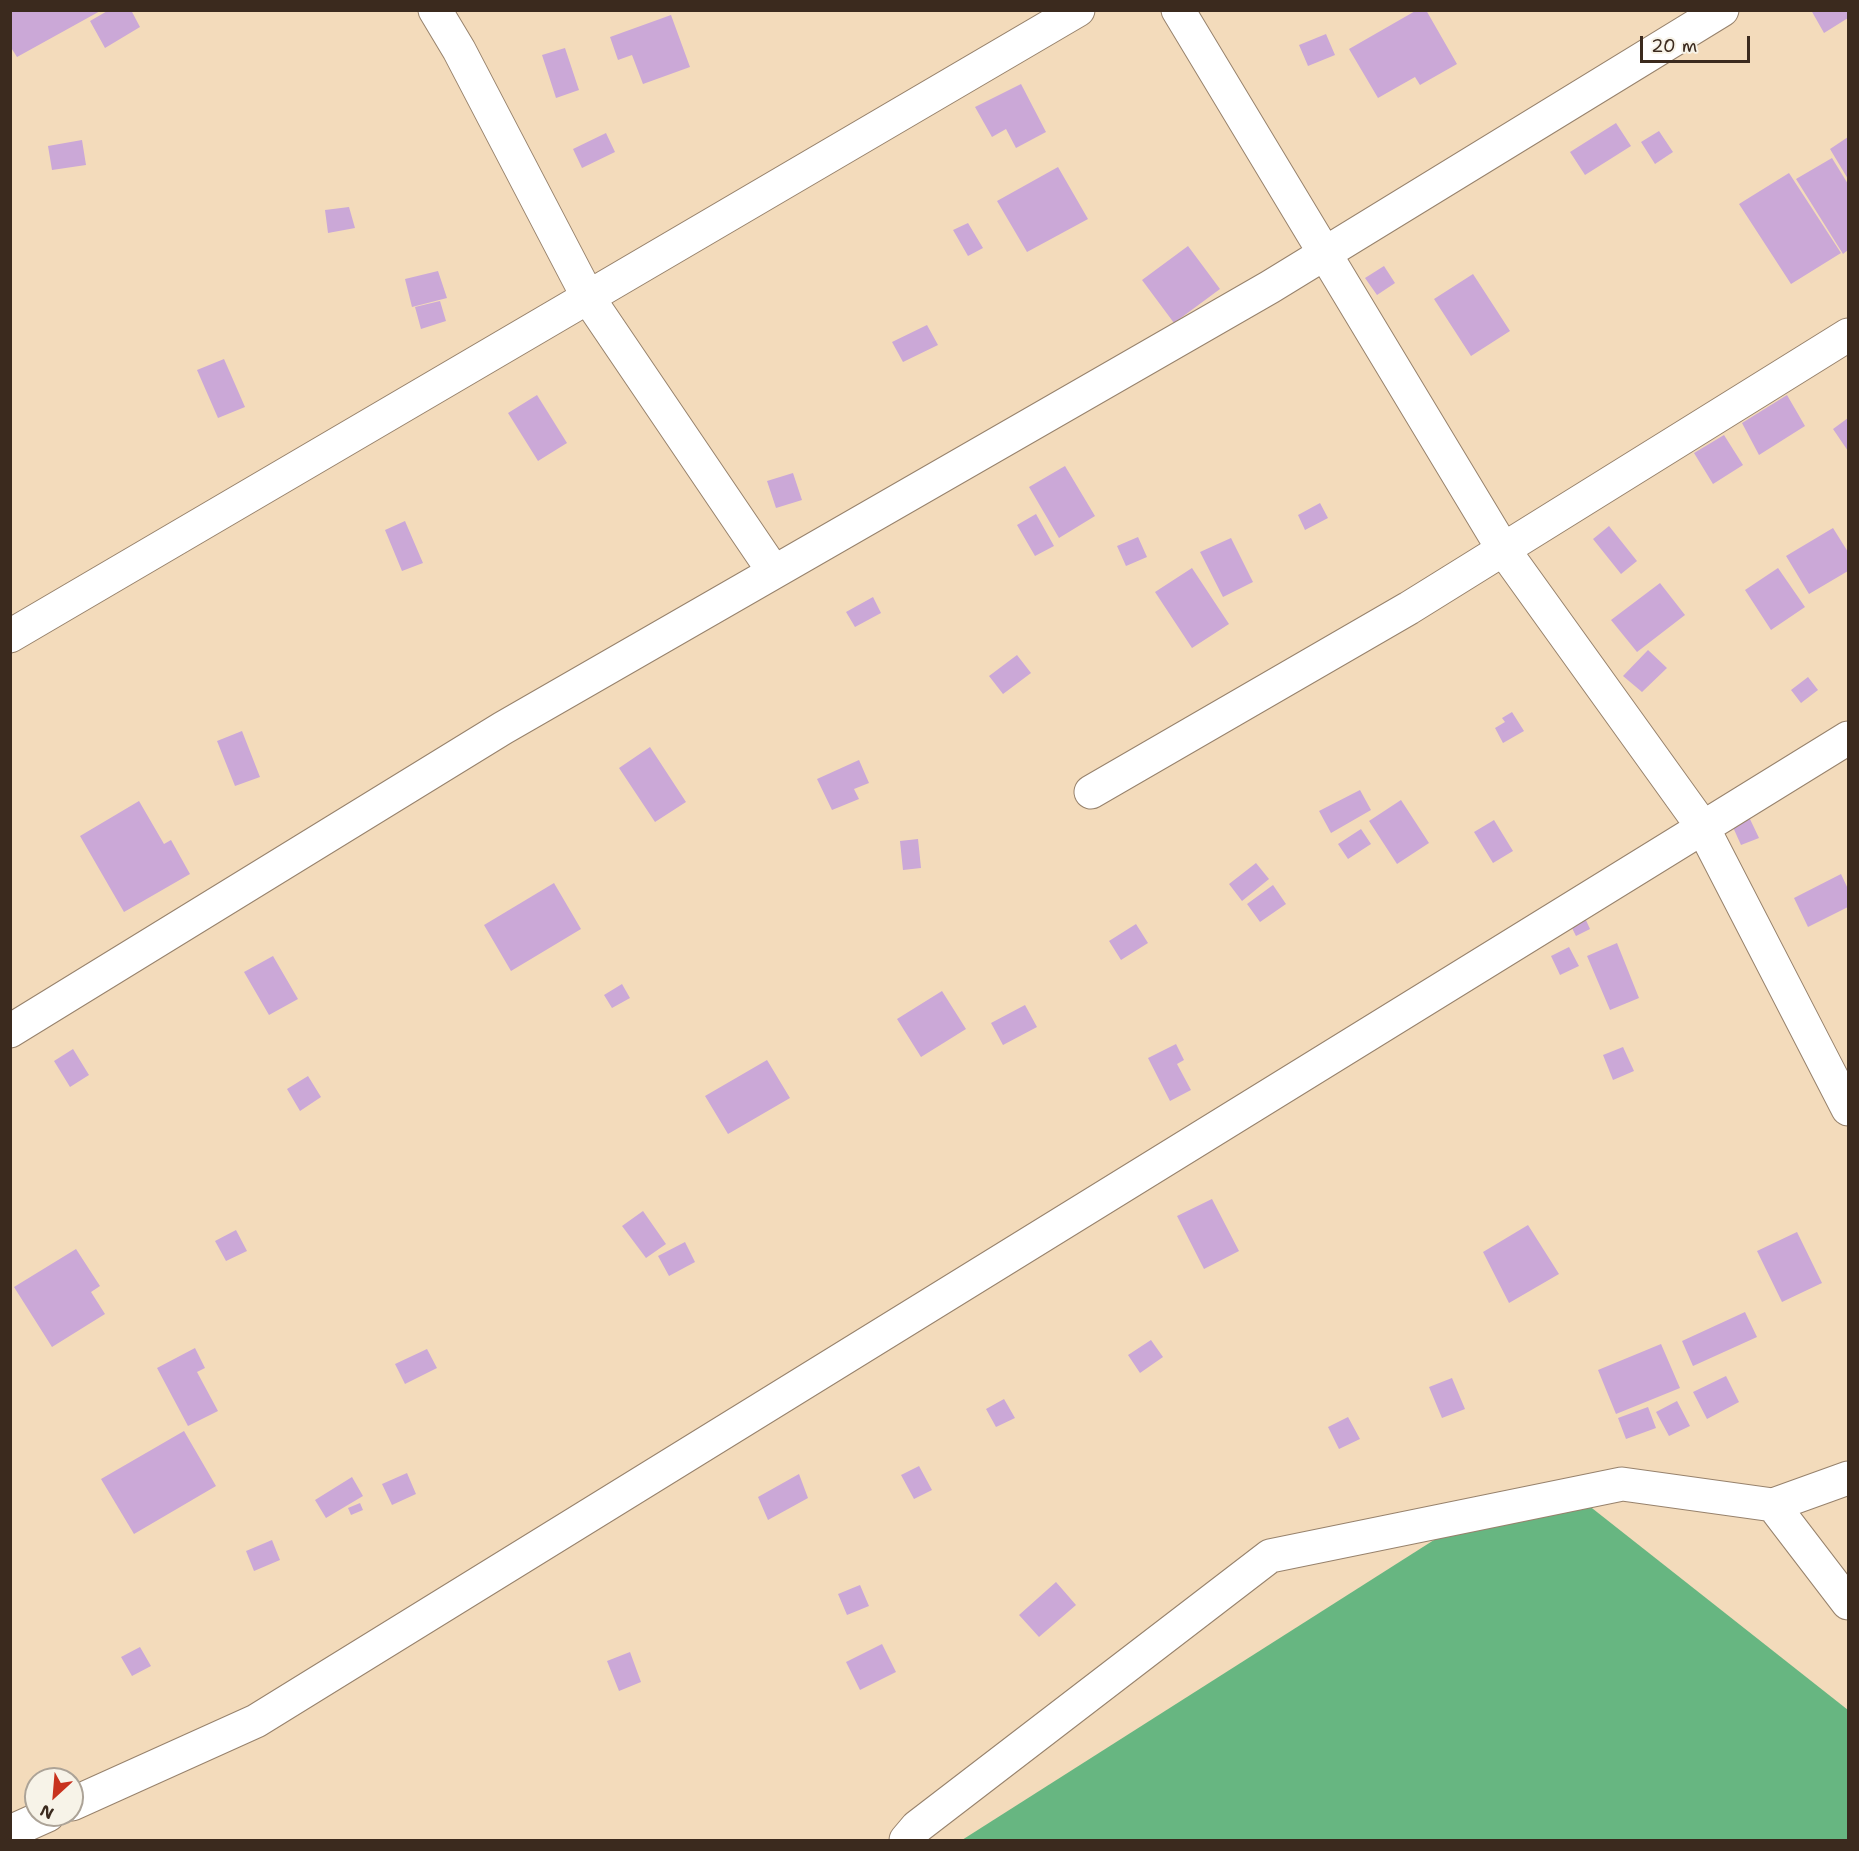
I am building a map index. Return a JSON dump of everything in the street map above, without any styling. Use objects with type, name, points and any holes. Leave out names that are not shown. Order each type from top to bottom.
[{"type":"street","points":[[435,10],[459,50],[589,300],[774,572]]},
{"type":"street","points":[[10,636],[589,300],[1078,10]]},
{"type":"street","points":[[1178,10],[1503,549],[1702,826],[1848,1109]]},
{"type":"street","points":[[10,1031],[503,728],[1326,253],[1722,10]]},
{"type":"street","points":[[1090,792],[1409,608],[1848,335]]},
{"type":"street","points":[[84,1799],[256,1721],[1702,826],[1848,738]]},
{"type":"street","points":[[906,1840],[917,1827],[1270,1556],[1622,1484],[1773,1505],[1848,1478]]},
{"type":"street","points":[[1773,1505],[1848,1603]]},
{"type":"street","points":[[10,1832],[24,1826]]},
{"type":"green space","points":[[1583,1501],[1848,1710],[1848,1840],[962,1840],[1456,1526]]},
{"type":"building","points":[[10,10],[102,10],[17,57],[10,46]]},
{"type":"building","points":[[109,10],[131,10],[140,27],[105,48],[90,21]]},
{"type":"building","points":[[1417,10],[1426,10],[1457,64],[1420,85],[1415,77],[1378,98],[1349,49]]},
{"type":"building","points":[[1811,10],[1848,10],[1848,18],[1824,33]]},
{"type":"building","points":[[671,15],[690,67],[643,84],[632,55],[618,60],[610,37]]},
{"type":"building","points":[[1326,34],[1335,55],[1308,66],[1299,45]]},
{"type":"building","points":[[565,48],[579,90],[556,98],[542,55]]},
{"type":"building","points":[[1021,84],[1046,132],[1016,148],[1006,129],[992,137],[975,107]]},
{"type":"building","points":[[1616,123],[1631,146],[1585,175],[1570,152]]},
{"type":"building","points":[[1659,131],[1673,152],[1655,164],[1641,142]]},
{"type":"building","points":[[606,133],[615,152],[582,168],[573,149]]},
{"type":"building","points":[[1848,137],[1848,179],[1830,149]]},
{"type":"building","points":[[82,140],[86,165],[52,170],[48,146]]},
{"type":"building","points":[[1832,158],[1848,184],[1848,250],[1843,254],[1796,179]]},
{"type":"building","points":[[1058,167],[1088,219],[1027,252],[997,201]]},
{"type":"building","points":[[1789,173],[1841,253],[1791,284],[1739,204]]},
{"type":"building","points":[[349,207],[355,228],[328,233],[325,210]]},
{"type":"building","points":[[968,223],[983,248],[968,256],[953,230]]},
{"type":"building","points":[[1188,246],[1220,289],[1174,323],[1142,280]]},
{"type":"building","points":[[1384,266],[1395,283],[1377,295],[1365,278]]},
{"type":"building","points":[[438,271],[447,298],[412,307],[405,279]]},
{"type":"building","points":[[1473,274],[1510,331],[1471,356],[1434,299]]},
{"type":"building","points":[[440,301],[446,321],[421,329],[415,307]]},
{"type":"building","points":[[927,325],[938,345],[903,362],[892,342]]},
{"type":"building","points":[[224,359],[245,407],[218,418],[197,370]]},
{"type":"building","points":[[537,395],[567,443],[538,461],[508,413]]},
{"type":"building","points":[[1787,395],[1805,426],[1759,455],[1742,423]]},
{"type":"building","points":[[1848,418],[1848,451],[1833,429]]},
{"type":"building","points":[[1724,435],[1743,465],[1713,484],[1694,453]]},
{"type":"building","points":[[1065,466],[1095,516],[1059,538],[1029,487]]},
{"type":"building","points":[[793,473],[802,500],[776,508],[767,481]]},
{"type":"building","points":[[1320,503],[1328,518],[1305,530],[1298,515]]},
{"type":"building","points":[[1036,514],[1054,546],[1035,556],[1017,525]]},
{"type":"building","points":[[405,521],[423,563],[402,571],[385,530]]},
{"type":"building","points":[[1609,526],[1637,561],[1621,574],[1593,539]]},
{"type":"building","points":[[1833,528],[1848,552],[1848,571],[1809,594],[1786,556]]},
{"type":"building","points":[[1138,537],[1147,557],[1126,566],[1117,546]]},
{"type":"building","points":[[1231,538],[1253,582],[1223,597],[1200,552]]},
{"type":"building","points":[[1192,568],[1229,624],[1192,648],[1155,592]]},
{"type":"building","points":[[1778,568],[1805,607],[1771,630],[1745,590]]},
{"type":"building","points":[[1660,583],[1685,615],[1637,652],[1611,620]]},
{"type":"building","points":[[873,597],[881,613],[855,627],[846,612]]},
{"type":"building","points":[[1648,650],[1667,668],[1642,692],[1623,676]]},
{"type":"building","points":[[1017,655],[1031,673],[1003,694],[989,676]]},
{"type":"building","points":[[1808,677],[1818,690],[1801,703],[1791,690]]},
{"type":"building","points":[[1512,712],[1524,731],[1503,743],[1495,728],[1505,722],[1502,718]]},
{"type":"building","points":[[242,731],[260,777],[235,786],[217,741]]},
{"type":"building","points":[[650,747],[686,802],[655,822],[619,768]]},
{"type":"building","points":[[859,760],[869,783],[854,789],[859,799],[832,810],[817,779]]},
{"type":"building","points":[[1360,790],[1371,810],[1331,833],[1319,811]]},
{"type":"building","points":[[1401,800],[1429,843],[1397,864],[1369,821]]},
{"type":"building","points":[[139,801],[164,844],[171,840],[190,874],[124,912],[80,836]]},
{"type":"building","points":[[1749,817],[1759,838],[1741,845],[1732,825]]},
{"type":"building","points":[[1494,820],[1513,851],[1493,863],[1474,832]]},
{"type":"building","points":[[1361,829],[1371,844],[1348,859],[1338,844]]},
{"type":"building","points":[[918,839],[921,868],[903,870],[900,841]]},
{"type":"building","points":[[1256,863],[1269,879],[1242,901],[1229,884]]},
{"type":"building","points":[[1841,874],[1848,889],[1848,907],[1808,927],[1794,898]]},
{"type":"building","points":[[554,883],[581,929],[511,971],[484,925]]},
{"type":"building","points":[[1273,885],[1286,904],[1260,922],[1247,904]]},
{"type":"building","points":[[1585,918],[1590,929],[1576,936],[1570,924]]},
{"type":"building","points":[[1136,924],[1148,943],[1121,960],[1109,941]]},
{"type":"building","points":[[1617,943],[1639,998],[1610,1010],[1587,956]]},
{"type":"building","points":[[1569,947],[1579,966],[1560,975],[1551,956]]},
{"type":"building","points":[[273,956],[298,999],[269,1015],[244,972]]},
{"type":"building","points":[[622,984],[630,998],[612,1008],[604,995]]},
{"type":"building","points":[[942,991],[966,1029],[921,1057],[897,1019]]},
{"type":"building","points":[[1025,1005],[1037,1027],[1003,1045],[991,1023]]},
{"type":"building","points":[[1176,1044],[1184,1060],[1177,1064],[1191,1090],[1170,1101],[1148,1058]]},
{"type":"building","points":[[1623,1047],[1634,1071],[1613,1080],[1603,1055]]},
{"type":"building","points":[[73,1049],[89,1075],[70,1087],[54,1061]]},
{"type":"building","points":[[767,1060],[790,1098],[728,1134],[705,1096]]},
{"type":"building","points":[[308,1076],[321,1097],[300,1111],[287,1089]]},
{"type":"building","points":[[1212,1199],[1239,1251],[1204,1269],[1177,1216]]},
{"type":"building","points":[[643,1211],[666,1244],[646,1258],[622,1226]]},
{"type":"building","points":[[1528,1225],[1559,1274],[1509,1303],[1483,1252]]},
{"type":"building","points":[[236,1230],[247,1251],[226,1261],[215,1241]]},
{"type":"building","points":[[1797,1232],[1822,1283],[1782,1302],[1757,1251]]},
{"type":"building","points":[[685,1242],[695,1262],[669,1276],[658,1256]]},
{"type":"building","points":[[76,1249],[100,1286],[91,1292],[105,1314],[52,1347],[14,1287]]},
{"type":"building","points":[[1745,1312],[1757,1337],[1693,1366],[1682,1341]]},
{"type":"building","points":[[1151,1340],[1163,1357],[1140,1373],[1128,1355]]},
{"type":"building","points":[[1661,1344],[1680,1388],[1616,1414],[1598,1370]]},
{"type":"building","points":[[195,1348],[205,1368],[197,1372],[218,1411],[188,1426],[157,1368]]},
{"type":"building","points":[[427,1349],[437,1368],[405,1384],[395,1364]]},
{"type":"building","points":[[1726,1376],[1739,1402],[1707,1419],[1693,1392]]},
{"type":"building","points":[[1452,1378],[1465,1409],[1442,1418],[1429,1387]]},
{"type":"building","points":[[1004,1399],[1015,1418],[996,1427],[986,1409]]},
{"type":"building","points":[[1677,1401],[1690,1426],[1669,1436],[1656,1412]]},
{"type":"building","points":[[1648,1407],[1656,1428],[1626,1439],[1618,1418]]},
{"type":"building","points":[[1348,1417],[1360,1439],[1339,1449],[1328,1427]]},
{"type":"building","points":[[184,1431],[216,1486],[134,1534],[101,1479]]},
{"type":"building","points":[[919,1466],[932,1490],[914,1499],[901,1475]]},
{"type":"building","points":[[407,1473],[416,1494],[392,1505],[382,1484]]},
{"type":"building","points":[[799,1474],[808,1498],[768,1520],[758,1497]]},
{"type":"building","points":[[352,1477],[363,1496],[326,1518],[315,1500]]},
{"type":"building","points":[[360,1503],[363,1510],[351,1515],[348,1508]]},
{"type":"building","points":[[272,1540],[280,1560],[254,1571],[246,1551]]},
{"type":"building","points":[[1056,1582],[1076,1605],[1039,1637],[1019,1615]]},
{"type":"building","points":[[860,1585],[869,1606],[847,1615],[838,1594]]},
{"type":"building","points":[[882,1644],[896,1672],[860,1690],[846,1662]]},
{"type":"building","points":[[140,1647],[151,1666],[132,1676],[121,1657]]},
{"type":"building","points":[[630,1652],[641,1682],[619,1691],[607,1661]]}]
